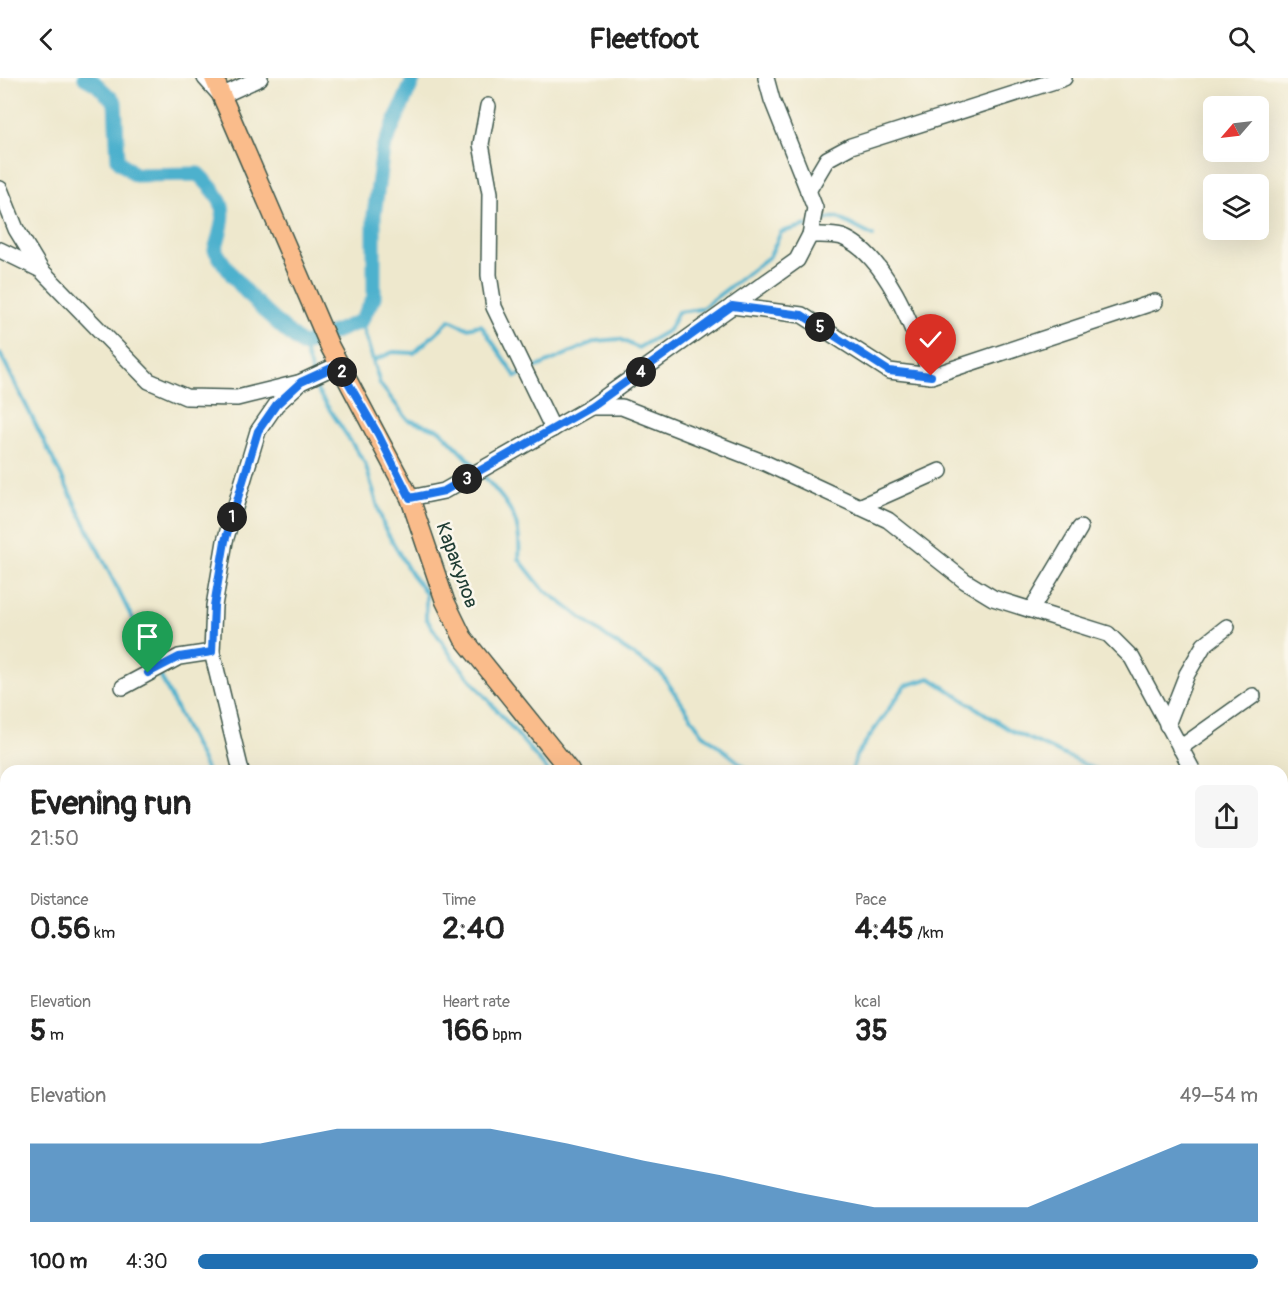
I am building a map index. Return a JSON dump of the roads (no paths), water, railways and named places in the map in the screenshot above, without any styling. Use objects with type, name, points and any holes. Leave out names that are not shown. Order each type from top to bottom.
[{"type":"main road","name":"Каракулов","points":[[214,78],[338,365],[378,434],[410,498],[445,601],[463,638],[565,765]]},
{"type":"street","points":[[205,78],[221,96],[260,78]]},
{"type":"street","points":[[410,498],[444,491],[591,407],[797,260],[810,235],[815,208],[772,100],[766,78]]},
{"type":"street","points":[[808,191],[827,159],[850,146],[1064,78]]},
{"type":"street","points":[[488,106],[481,144],[490,193],[489,275],[494,307],[553,429]]},
{"type":"street","points":[[0,189],[16,229],[41,270],[149,381],[186,397],[237,398],[301,382],[338,365]]},
{"type":"street","points":[[810,235],[841,236],[867,251],[907,313],[931,376]]},
{"type":"street","points":[[0,250],[41,270]]},
{"type":"street","points":[[732,306],[802,315],[889,371],[931,376],[1155,302]]},
{"type":"street","points":[[240,765],[212,652],[214,606],[225,541],[258,431],[276,405],[301,382]]},
{"type":"street","points":[[591,407],[622,407],[765,463],[888,520],[964,580],[993,598],[1108,634],[1132,658],[1190,765]]},
{"type":"street","points":[[859,507],[940,471]]},
{"type":"street","points":[[1031,610],[1080,528]]},
{"type":"street","points":[[1167,725],[1187,674],[1204,645],[1227,627]]},
{"type":"street","points":[[123,687],[179,657],[212,652]]},
{"type":"street","points":[[1180,748],[1253,696]]},
{"type":"waterway","points":[[85,78],[96,84],[115,102],[118,160],[135,175],[198,174],[215,192],[220,200],[223,216],[215,250],[255,301],[303,345],[361,321],[374,297],[374,215],[383,149],[414,78]]},
{"type":"waterway","points":[[817,222],[836,217],[873,236]]},
{"type":"waterway","points":[[528,371],[596,341],[620,339],[638,348],[669,330],[678,312],[701,309],[770,256],[781,232],[807,225]]},
{"type":"waterway","points":[[373,361],[393,352],[414,353],[450,320],[467,328],[481,325],[516,377],[521,374]]},
{"type":"waterway","points":[[361,321],[380,384],[408,420],[440,430],[476,467]]},
{"type":"waterway","points":[[303,345],[312,373]]},
{"type":"waterway","points":[[0,353],[156,666]]},
{"type":"waterway","points":[[314,380],[318,392],[365,463],[384,527],[411,574],[426,593],[426,618],[452,657],[543,765]]},
{"type":"waterway","points":[[483,475],[512,513],[518,533],[519,559],[542,588],[609,639],[661,673],[702,733],[742,765]]},
{"type":"waterway","points":[[159,673],[204,765]]},
{"type":"waterway","points":[[854,765],[856,756],[905,686],[930,678],[1010,730],[1086,765]]}]
